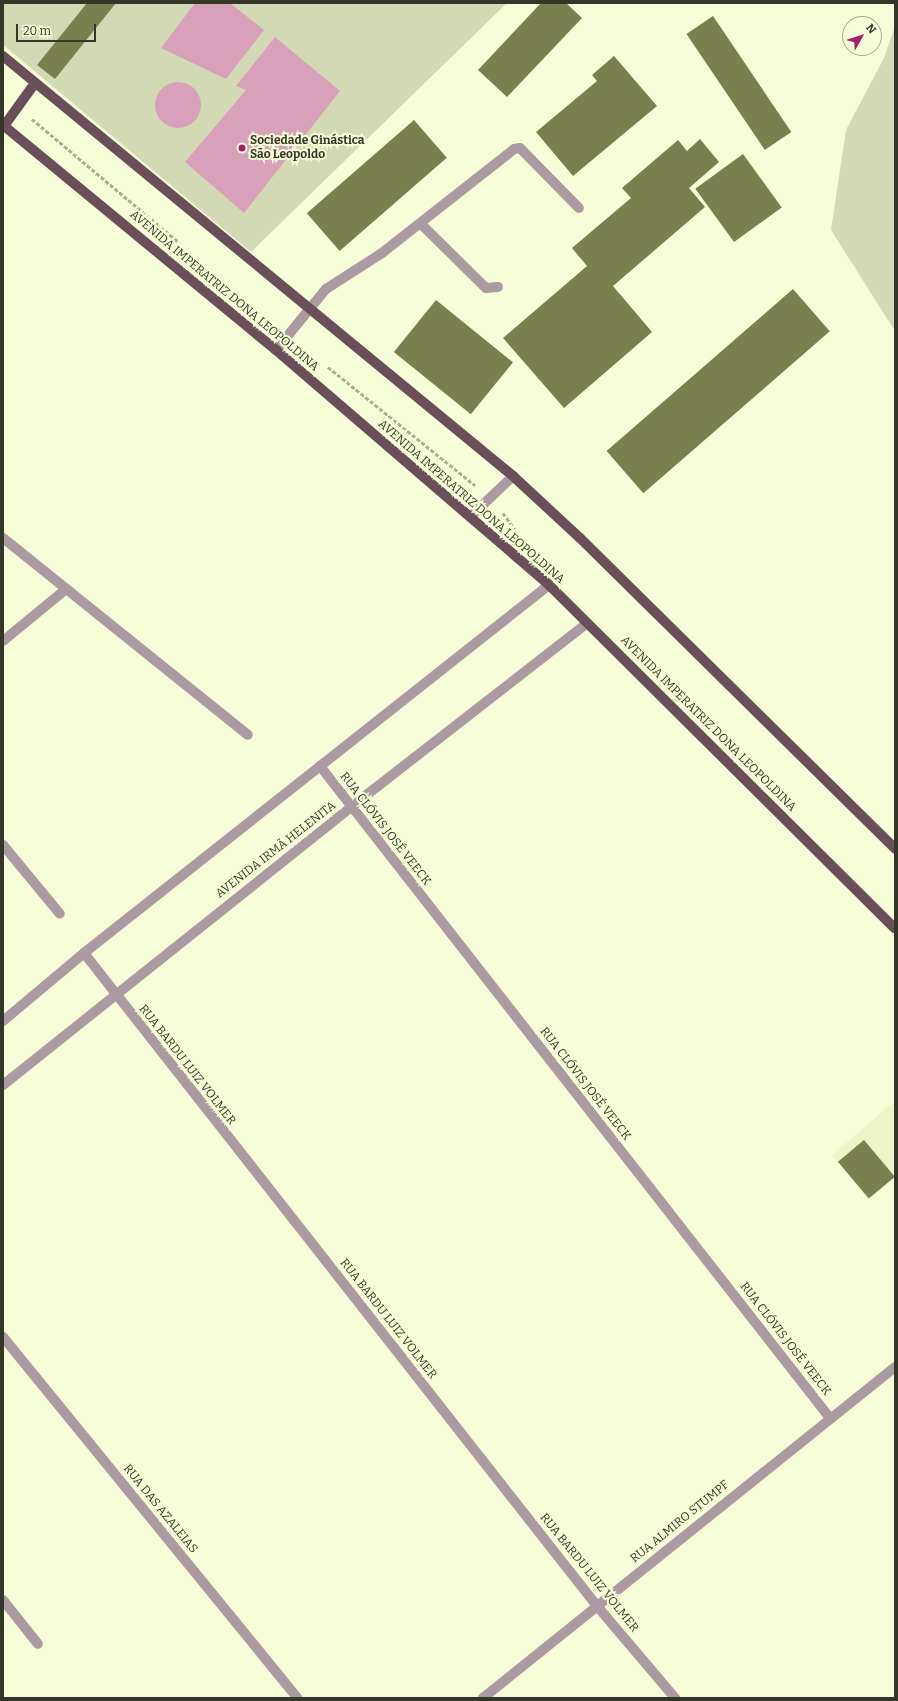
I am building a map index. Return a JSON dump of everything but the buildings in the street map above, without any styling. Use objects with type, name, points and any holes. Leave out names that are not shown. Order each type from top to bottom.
[{"type":"main road","points":[[3,56],[34,83],[310,307],[513,476],[580,538],[895,849]]},
{"type":"main road","points":[[4,126],[34,83]]},
{"type":"main road","name":"AVENIDA IMPERATRIZ DONA LEOPOLDINA","points":[[4,126],[276,350],[549,585],[895,928]]},
{"type":"street","points":[[276,350],[326,289],[382,254],[514,149],[520,148],[579,208]]},
{"type":"street","points":[[421,224],[486,288],[498,287]]},
{"type":"street","points":[[470,517],[513,476]]},
{"type":"street","points":[[3,538],[248,735]]},
{"type":"street","points":[[3,1021],[84,953],[549,585]]},
{"type":"street","points":[[3,641],[66,589]]},
{"type":"street","name":"AVENIDA IRMÃ HELENITA","points":[[3,1085],[351,807],[587,624]]},
{"type":"street","name":"RUA CLÓVIS JOSÉ VEECK","points":[[320,766],[830,1418]]},
{"type":"street","points":[[3,845],[60,914]]},
{"type":"street","name":"RUA BARDU LUIZ VOLMER","points":[[84,953],[597,1606],[675,1698]]},
{"type":"street","name":"RUA DAS AZALEIAS","points":[[3,1337],[297,1698]]},
{"type":"street","name":"RUA ALMIRO STUMPF","points":[[483,1698],[895,1367]]},
{"type":"street","points":[[3,1600],[38,1644]]},
{"type":"shaded area","name":"Sociedade Ginástica São Leopoldo","points":[[3,3],[507,3],[251,252],[3,45]]},
{"type":"shaded area","points":[[195,3],[230,3],[264,30],[226,79],[161,48]]},
{"type":"shaded area","points":[[895,26],[895,331],[831,230],[846,130],[884,58]]},
{"type":"shaded area","points":[[275,37],[340,91],[244,213],[185,162],[246,90],[236,86]]},
{"type":"shaded area","points":[[178,82],[191,86],[197,92],[201,105],[197,118],[191,124],[178,128],[165,124],[159,118],[155,105],[159,92],[165,86]]},
{"type":"shaded area","points":[[895,1101],[895,1178],[868,1199],[832,1155]]},
{"type":"place","name":"Sociedade Ginástica São Leopoldo","points":[[242,148]]}]
